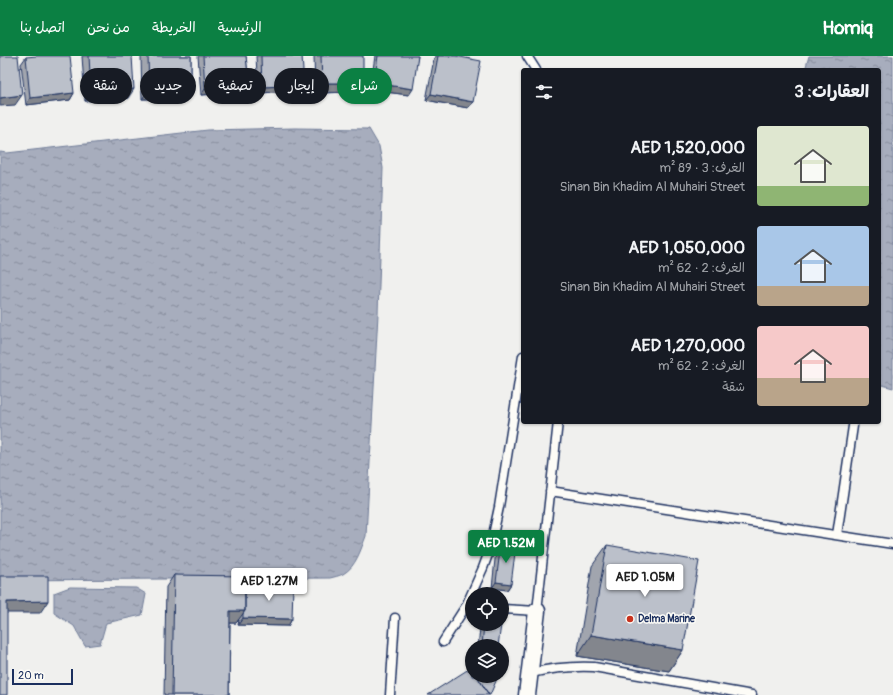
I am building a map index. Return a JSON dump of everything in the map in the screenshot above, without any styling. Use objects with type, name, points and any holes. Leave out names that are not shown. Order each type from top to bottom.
[{"type":"street","points":[[527,695],[531,673],[537,611]]},
{"type":"lane","points":[[527,56],[535,68]]},
{"type":"lane","points":[[476,587],[495,528],[521,368]]},
{"type":"lane","points":[[509,609],[537,611],[558,424]]},
{"type":"lane","points":[[837,535],[853,426]]},
{"type":"lane","points":[[550,491],[893,544]]},
{"type":"lane","points":[[443,642],[465,612]]},
{"type":"lane","points":[[390,695],[396,618]]},
{"type":"lane","points":[[531,673],[555,668],[594,667],[752,695]]},
{"type":"water","points":[[809,56],[893,56],[893,388],[881,385],[881,68],[806,68]]},
{"type":"water","points":[[295,128],[369,129],[379,146],[383,168],[378,314],[366,536],[355,562],[348,571],[330,578],[0,580],[0,152],[7,153],[208,130]]},
{"type":"water","points":[[70,587],[136,588],[146,594],[142,615],[106,623],[100,644],[85,646],[74,626],[54,613],[54,593]]},
{"type":"building","points":[[0,56],[18,56],[22,95],[0,98]]},
{"type":"building","points":[[70,56],[74,93],[30,98],[26,57]]},
{"type":"building","points":[[89,56],[132,56],[134,89],[132,89],[132,68],[90,68]]},
{"type":"building","points":[[148,56],[191,56],[191,68],[148,68]]},
{"type":"building","points":[[203,56],[246,56],[247,68],[204,68],[204,72]]},
{"type":"building","points":[[261,56],[302,56],[303,68],[274,68],[274,86],[266,87],[266,68],[261,68]]},
{"type":"building","points":[[321,56],[363,56],[363,68],[337,68],[337,83],[329,83],[329,68],[321,68]]},
{"type":"building","points":[[378,56],[418,56],[413,89],[392,86],[392,68],[376,68]]},
{"type":"building","points":[[438,56],[455,56],[481,61],[473,102],[431,94]]},
{"type":"building","points":[[501,543],[516,545],[511,584],[496,582]]},
{"type":"building","name":"Delma Marine","points":[[607,545],[699,561],[683,650],[591,635]]},
{"type":"building","points":[[174,575],[245,576],[245,611],[230,611],[229,695],[172,695]]},
{"type":"building","points":[[0,576],[48,576],[48,601],[7,602],[7,695],[0,695]]},
{"type":"building","points":[[245,584],[293,585],[292,619],[243,618],[245,611]]},
{"type":"building","points":[[483,631],[500,631],[499,639],[483,639]]},
{"type":"building","points":[[465,671],[465,683],[481,683],[489,695],[428,695]]},
{"type":"building","points":[[481,683],[495,683],[489,695]]},
{"type":"place","name":"Delma Marine","points":[[630,619]]}]
